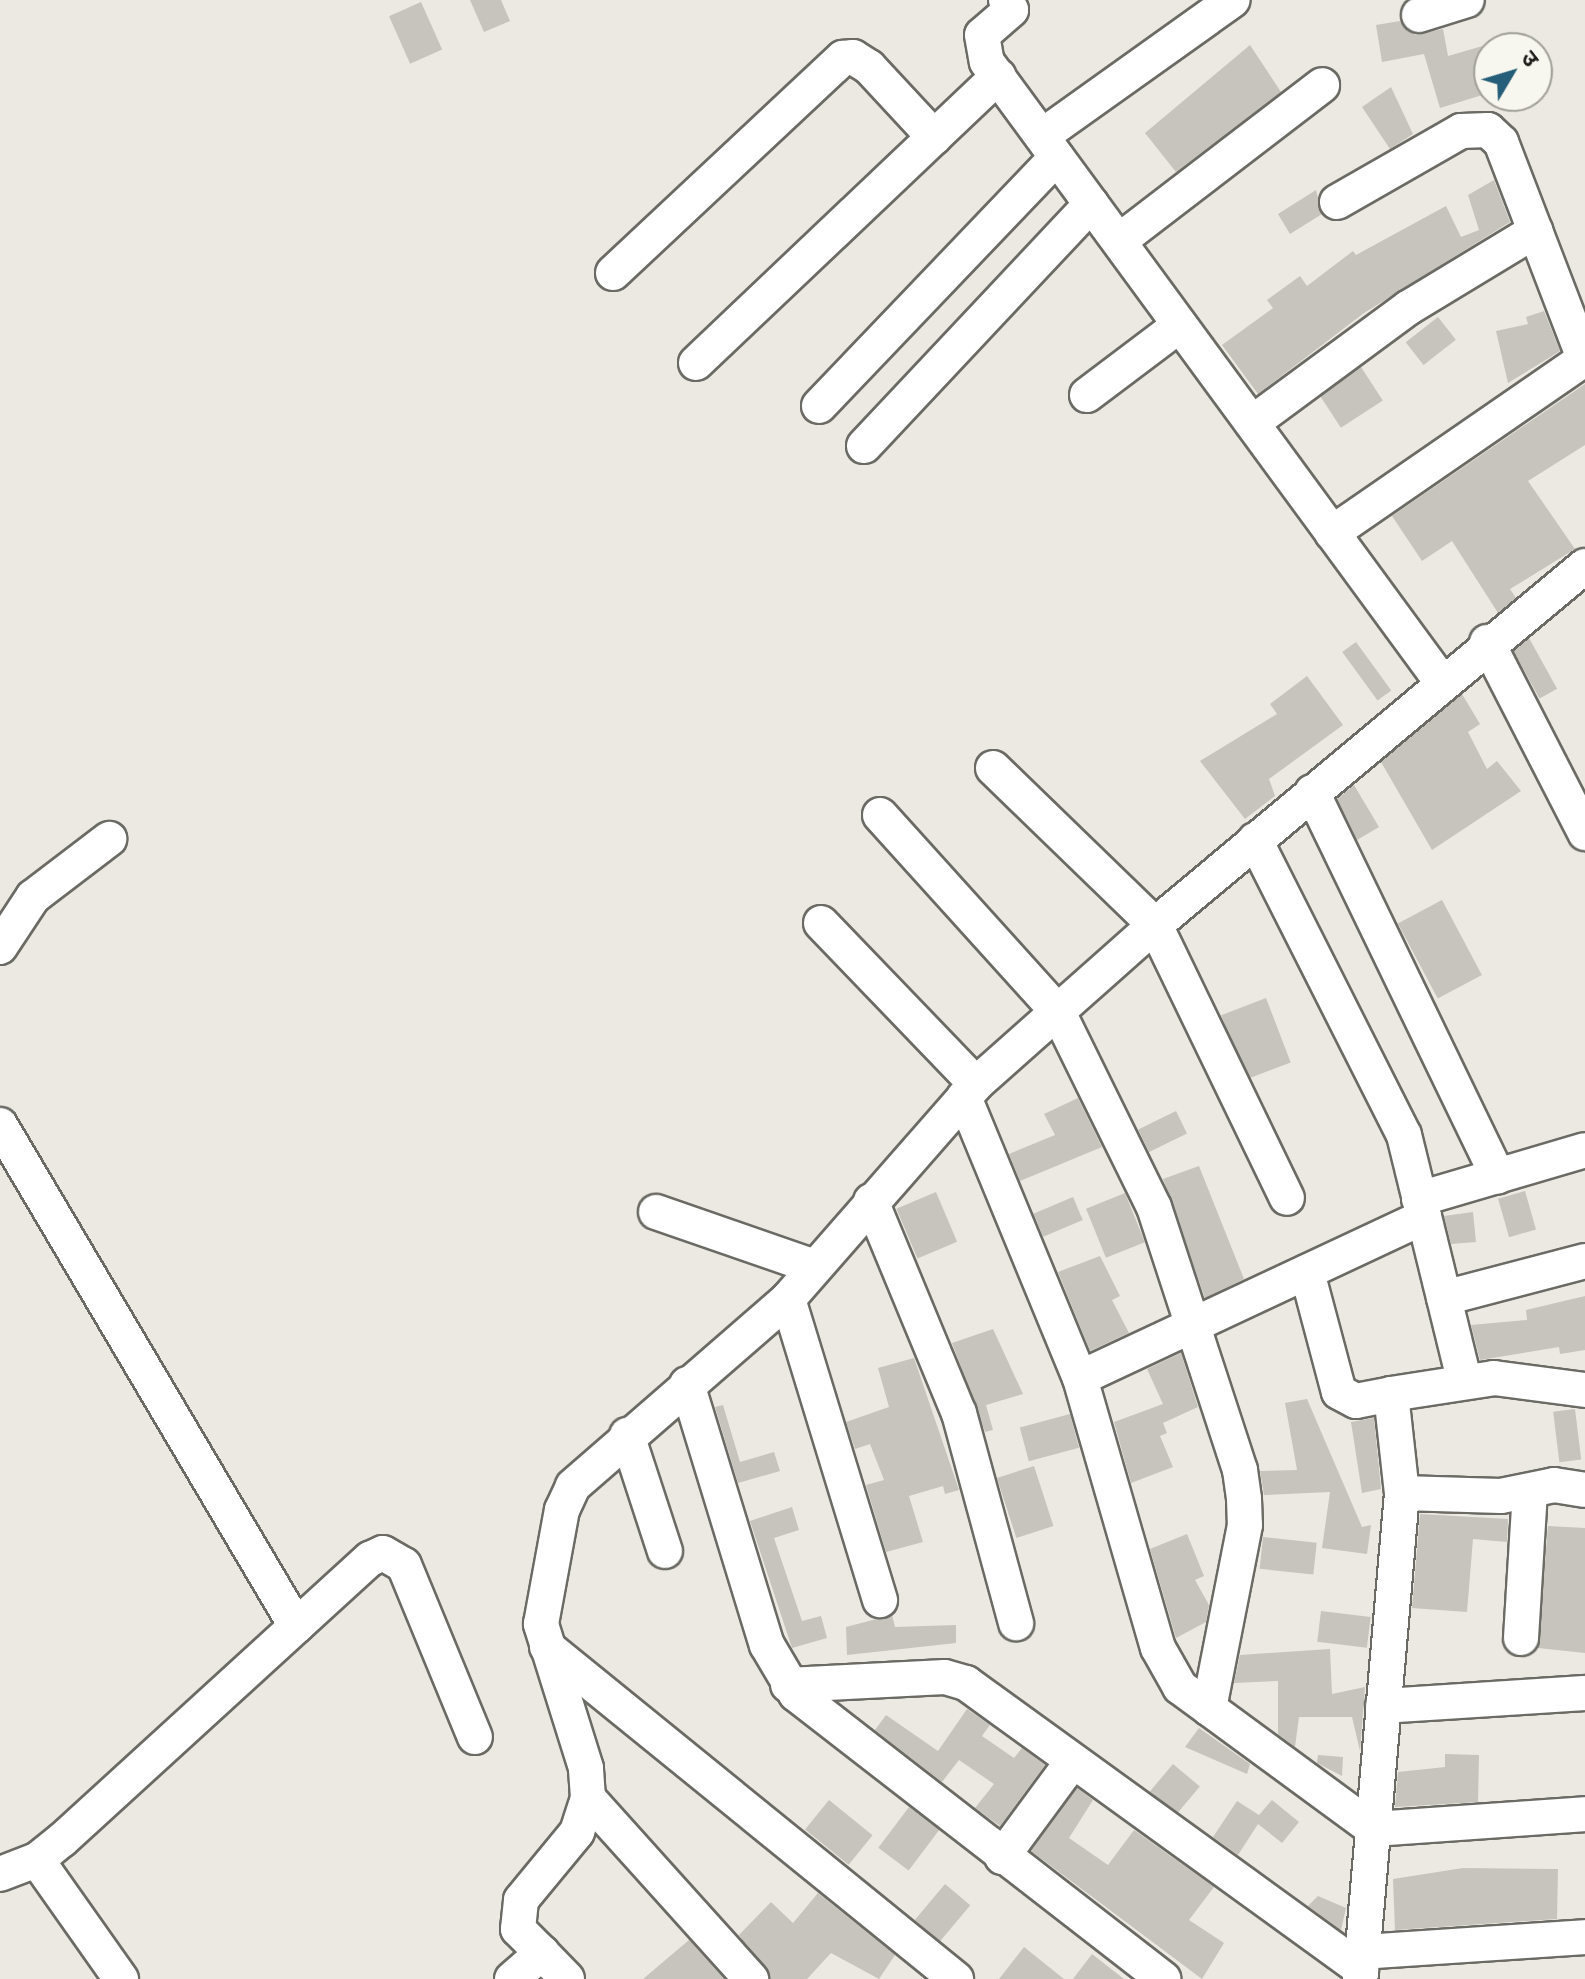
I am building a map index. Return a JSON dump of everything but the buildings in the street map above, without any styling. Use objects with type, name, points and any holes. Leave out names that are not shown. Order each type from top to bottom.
[{"type":"street","points":[[819,406],[1050,147],[1233,0]]},
{"type":"street","points":[[1419,15],[1467,0]]},
{"type":"street","points":[[1015,3],[982,35],[981,48],[998,76],[1441,681]]},
{"type":"street","points":[[613,273],[843,58],[853,57],[869,67],[934,137]]},
{"type":"street","points":[[696,363],[998,76]]},
{"type":"street","points":[[1119,241],[1322,85]]},
{"type":"street","points":[[1332,533],[1584,360],[1501,142],[1474,127],[1337,202]]},
{"type":"street","points":[[864,446],[1091,204]]},
{"type":"street","points":[[1252,423],[1408,308],[1535,231]]},
{"type":"street","points":[[1087,395],[1180,325]]},
{"type":"street","points":[[567,1979],[518,1929],[516,1913],[577,1832],[588,1798],[586,1768],[547,1647],[543,1612],[562,1510],[573,1486],[627,1435],[788,1299],[970,1091],[1155,925],[1487,642],[1585,566]]},
{"type":"street","points":[[1487,642],[1585,833]]},
{"type":"street","points":[[993,768],[1155,925],[1287,1198]]},
{"type":"street","points":[[1312,792],[1498,1176]]},
{"type":"street","points":[[880,815],[1058,1012],[1154,1207],[1240,1470],[1245,1525],[1209,1709]]},
{"type":"street","points":[[0,947],[33,897],[109,839]]},
{"type":"street","points":[[1255,840],[1386,1090],[1422,1208],[1464,1379]]},
{"type":"street","points":[[821,923],[970,1091],[1080,1378],[1165,1668],[1209,1709],[1373,1829],[1585,1814]]},
{"type":"street","points":[[0,1125],[296,1626]]},
{"type":"street","points":[[1080,1378],[1307,1272],[1422,1208],[1498,1176],[1585,1150]]},
{"type":"street","points":[[871,1201],[959,1413],[1016,1623]]},
{"type":"street","points":[[656,1212],[815,1267]]},
{"type":"street","points":[[1444,1298],[1585,1261]]},
{"type":"street","points":[[1307,1272],[1339,1392],[1356,1401],[1464,1379],[1585,1390]]},
{"type":"street","points":[[788,1299],[880,1600]]},
{"type":"street","points":[[687,1384],[767,1645],[788,1685],[1002,1857],[1164,1979]]},
{"type":"street","points":[[1361,1967],[1402,1493],[1391,1394]]},
{"type":"street","points":[[627,1435],[665,1551]]},
{"type":"street","points":[[1402,1493],[1501,1496],[1554,1485],[1585,1490]]},
{"type":"street","points":[[1521,1638],[1530,1491]]},
{"type":"street","points":[[0,1874],[37,1860],[370,1559],[395,1556],[475,1737]]},
{"type":"street","points":[[547,1647],[956,1979]]},
{"type":"street","points":[[788,1685],[945,1677],[966,1683],[1361,1967],[1585,1937]]},
{"type":"street","points":[[1383,1706],[1585,1693]]},
{"type":"street","points":[[1002,1857],[1072,1762]]},
{"type":"street","points":[[588,1798],[751,1979]]},
{"type":"street","points":[[37,1860],[121,1979]]},
{"type":"street","points":[[512,1979],[542,1953]]}]
